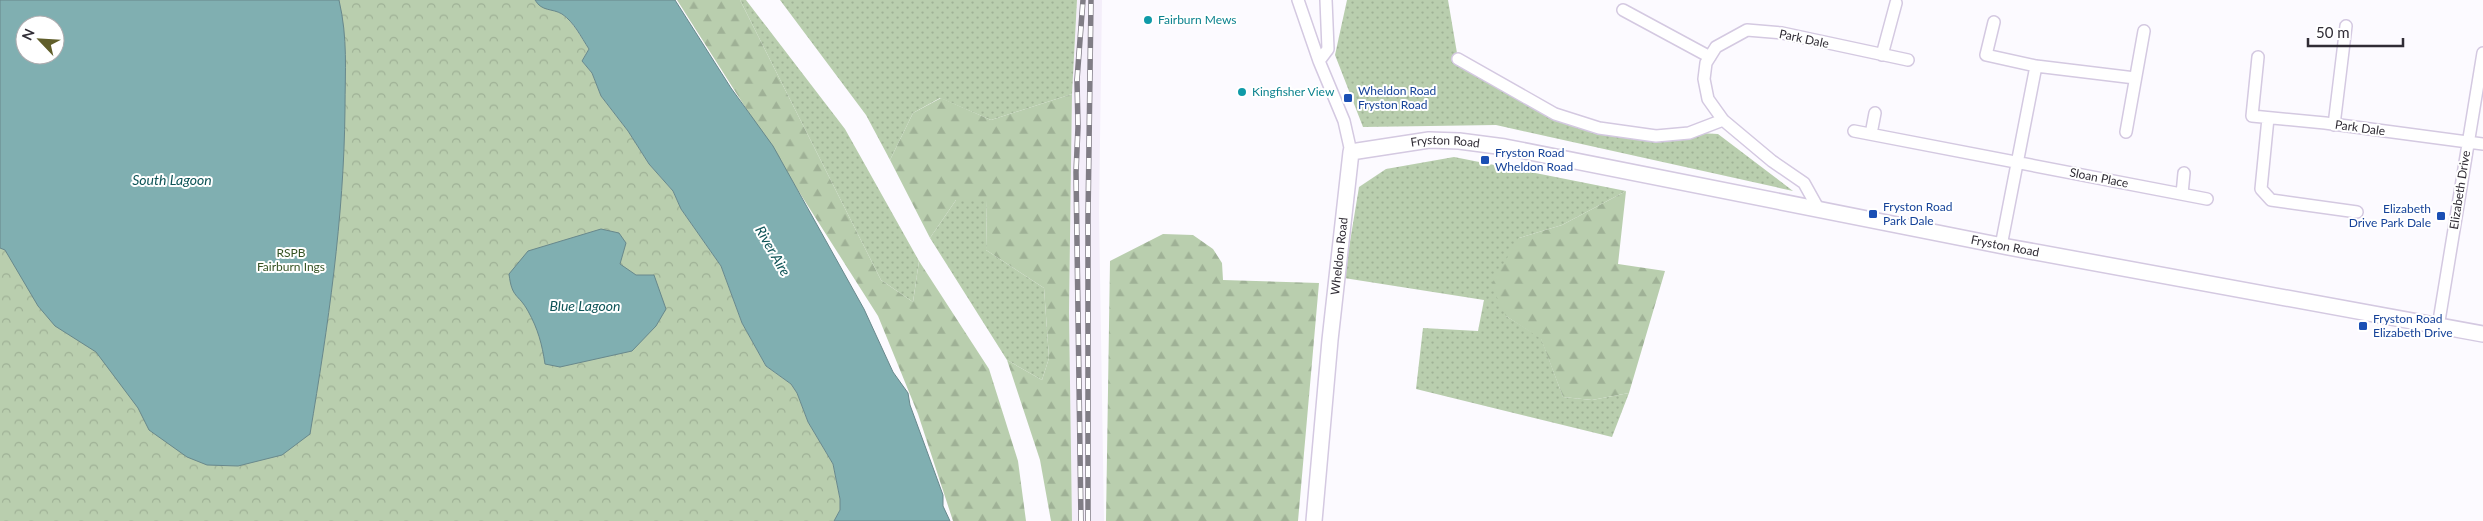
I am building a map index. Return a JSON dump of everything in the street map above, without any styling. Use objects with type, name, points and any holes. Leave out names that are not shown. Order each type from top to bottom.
[{"type":"street","name":"Wheldon Road","points":[[1298,0],[1319,61],[1344,121],[1351,152],[1330,340],[1314,521]]},
{"type":"street","points":[[1319,61],[1328,49],[1326,0]]},
{"type":"street","points":[[1882,55],[1896,3]]},
{"type":"street","points":[[1623,10],[1710,58],[1706,63],[1704,79],[1708,98],[1723,120],[1772,161],[1804,183],[1819,210]]},
{"type":"street","points":[[1994,22],[1986,55],[2036,66],[2136,78]]},
{"type":"street","points":[[2334,125],[2346,26]]},
{"type":"street","name":"Park Dale","points":[[1710,58],[1716,47],[1747,30],[1782,33],[1908,60]]},
{"type":"street","points":[[2126,132],[2144,31]]},
{"type":"street","name":"Elizabeth Drive","points":[[2438,327],[2483,53]]},
{"type":"street","name":"Park Dale","points":[[2258,57],[2252,116],[2483,144]]},
{"type":"street","points":[[1458,60],[1555,114],[1599,128],[1656,136],[1689,133],[1723,120]]},
{"type":"street","points":[[2001,246],[2036,66]]},
{"type":"street","points":[[1871,134],[1875,113]]},
{"type":"street","points":[[2268,118],[2261,189],[2271,200],[2357,212]]},
{"type":"street","name":"Sloan Place","points":[[1854,131],[2207,199]]},
{"type":"street","name":"Fryston Road","points":[[1351,152],[1429,140],[1459,140],[1542,154],[2001,246],[2483,334]]},
{"type":"street","points":[[2182,194],[2184,174]]},
{"type":"shaded area","points":[[1077,0],[1102,0],[1099,212],[1104,521],[1072,521],[1069,312],[1072,94]]},
{"type":"green space","name":"RSPB Fairburn Ings","points":[[0,0],[535,0],[540,6],[559,12],[574,26],[589,49],[582,61],[592,73],[601,96],[628,131],[649,164],[673,191],[681,209],[721,266],[742,323],[766,366],[791,384],[797,393],[808,422],[833,464],[840,499],[840,510],[834,521],[0,521]]},
{"type":"green space","points":[[677,0],[740,0],[881,280],[913,302],[919,261],[989,369],[1018,461],[1026,521],[953,521],[918,414],[878,316]]},
{"type":"green space","points":[[740,0],[746,0],[845,129],[919,261],[913,302],[881,280]]},
{"type":"green space","points":[[780,0],[1077,0],[1072,94],[991,120],[940,98],[913,113],[890,160],[866,115]]},
{"type":"green space","points":[[1347,0],[1448,0],[1458,59],[1555,114],[1599,128],[1718,134],[1793,191],[1496,125],[1363,127],[1335,55]]},
{"type":"green space","points":[[1072,94],[1069,312],[1072,521],[1051,521],[1040,460],[1007,360],[1042,380],[1049,358],[1044,288],[986,250],[987,200],[956,200],[930,238],[890,160],[913,113],[941,98],[991,120]]},
{"type":"green space","points":[[1454,157],[1626,191],[1562,225],[1519,238],[1506,316],[1541,338],[1563,397],[1592,400],[1629,393],[1612,437],[1416,389],[1423,328],[1478,331],[1484,300],[1344,278],[1359,187],[1386,169]]},
{"type":"green space","points":[[1626,191],[1618,264],[1665,271],[1629,393],[1592,400],[1563,397],[1541,339],[1506,316],[1491,285],[1519,238],[1562,225]]},
{"type":"green space","points":[[956,200],[987,200],[986,250],[1044,288],[1049,358],[1042,380],[1007,360],[930,238]]},
{"type":"green space","points":[[1163,234],[1193,235],[1213,249],[1222,263],[1223,280],[1319,283],[1298,521],[1106,521],[1110,261]]},
{"type":"water","name":"South Lagoon","points":[[0,0],[339,0],[345,41],[345,109],[342,191],[334,272],[310,434],[282,455],[238,466],[207,465],[187,457],[149,430],[138,408],[96,352],[55,326],[38,306],[5,250],[0,248]]},
{"type":"water","name":"River Aire","points":[[535,0],[675,0],[731,88],[773,146],[864,309],[893,372],[908,393],[910,405],[943,495],[943,506],[950,521],[834,521],[840,510],[840,499],[833,464],[808,422],[797,393],[791,384],[766,366],[742,323],[721,266],[681,209],[673,191],[649,164],[628,131],[601,96],[592,73],[582,61],[589,49],[577,30],[562,14],[544,8]]},
{"type":"water","name":"Blue Lagoon","points":[[601,229],[619,233],[626,243],[620,264],[636,275],[654,275],[666,309],[656,326],[632,351],[560,367],[545,364],[541,343],[534,324],[528,311],[512,288],[509,274],[528,251]]},
{"type":"railway","points":[[1081,521],[1076,172],[1078,127],[1077,80],[1083,0]]},
{"type":"railway","points":[[1088,521],[1088,218],[1091,0]]},
{"type":"place","name":"Fairburn Mews","points":[[1148,20]]},
{"type":"place","name":"Kingfisher View","points":[[1242,92]]},
{"type":"place","name":"Wheldon Road Fryston Road","points":[[1348,98]]},
{"type":"place","name":"Fryston Road Wheldon Road","points":[[1485,160]]},
{"type":"place","name":"Fryston Road Park Dale","points":[[1873,214]]},
{"type":"place","name":"Elizabeth Drive Park Dale","points":[[2441,216]]},
{"type":"place","name":"Fryston Road Elizabeth Drive","points":[[2363,326]]}]
